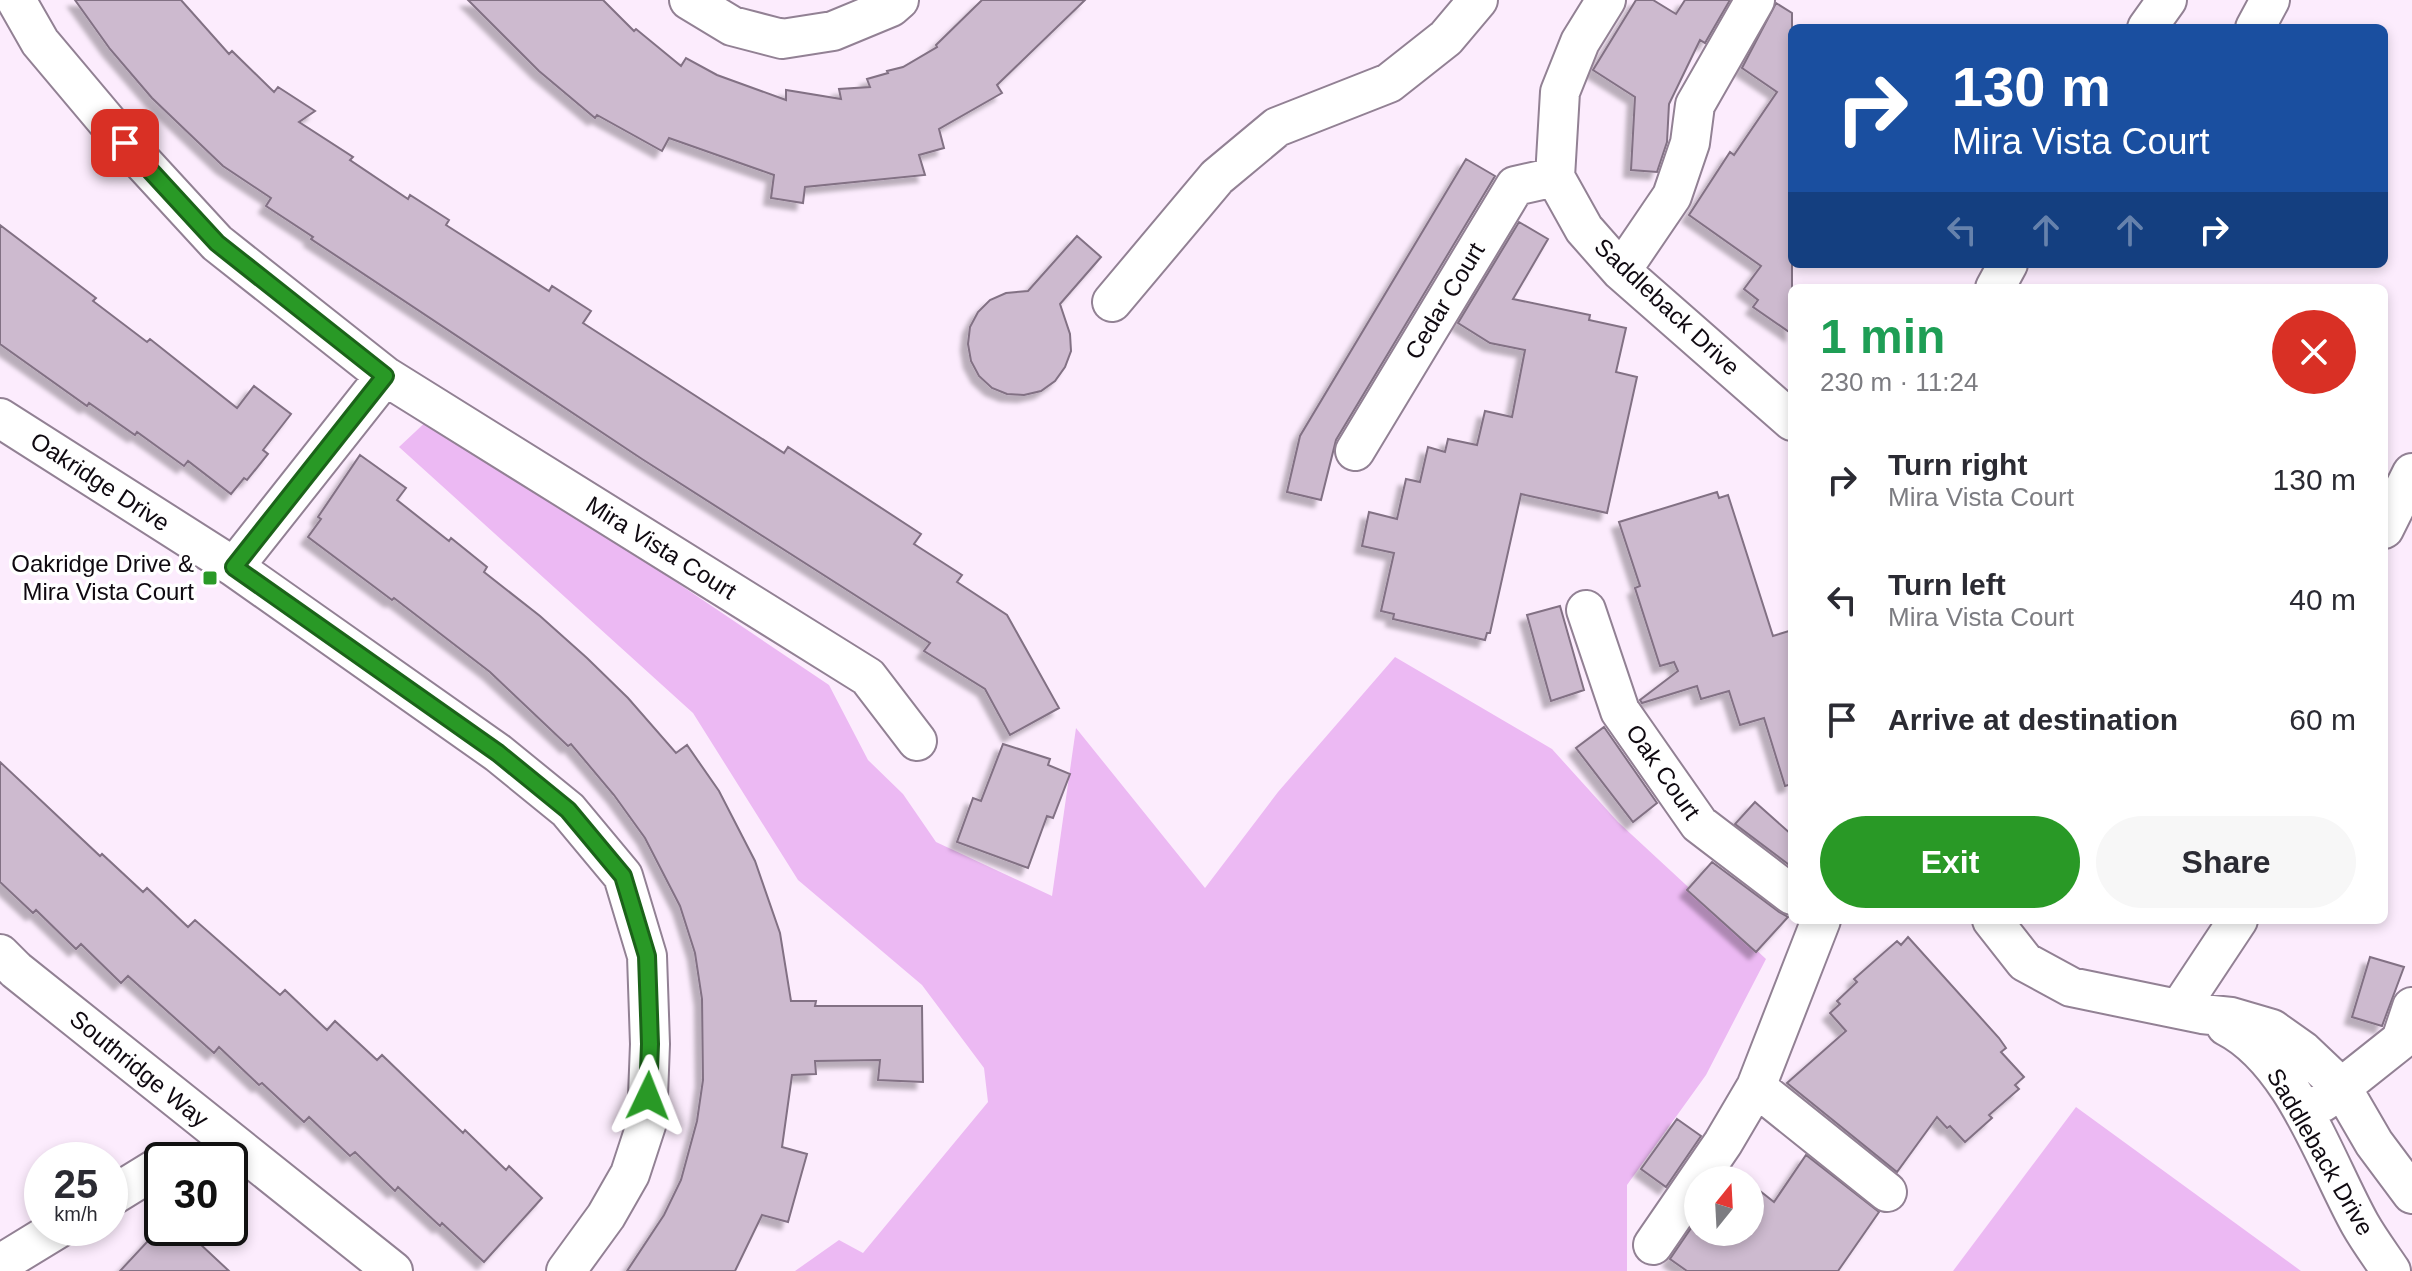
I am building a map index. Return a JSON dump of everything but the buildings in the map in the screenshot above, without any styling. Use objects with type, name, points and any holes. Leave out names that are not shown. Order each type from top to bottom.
[{"type":"street","name":"Mira Vista Court","points":[[16,0],[40,42],[125,143],[217,243],[385,376],[868,677],[917,741]]},
{"type":"street","points":[[689,0],[732,26],[782,39],[833,31],[891,7],[899,0]]},
{"type":"street","points":[[1112,302],[1217,177],[1277,127],[1389,83],[1446,38],[1478,0]]},
{"type":"street","points":[[1555,177],[1560,92],[1580,42],[1606,0]]},
{"type":"street","points":[[1621,271],[1672,196],[1690,143],[1695,105],[1755,0]]},
{"type":"street","points":[[2150,24],[2167,0]]},
{"type":"street","points":[[2257,24],[2270,0]]},
{"type":"street","name":"Saddleback Drive","points":[[1555,177],[1584,229],[1621,271],[1788,417]]},
{"type":"street","name":"Cedar Court","points":[[1355,451],[1515,186],[1555,177]]},
{"type":"street","points":[[234,567],[385,376]]},
{"type":"street","name":"Oakridge Drive","points":[[0,418],[234,567],[498,753],[568,810],[623,876],[647,956],[650,1044],[647,1122],[630,1174],[606,1216],[566,1271]]},
{"type":"street","points":[[2388,521],[2412,473]]},
{"type":"street","name":"Oak Court","points":[[1586,610],[1620,711],[1699,824],[1788,892]]},
{"type":"street","points":[[1653,1245],[1723,1143],[1756,1087],[1819,924]]},
{"type":"street","name":"Saddleback Drive","points":[[1995,924],[2025,962],[2071,987],[2190,1012],[2231,1017],[2272,1029],[2303,1051],[2342,1088],[2374,1143],[2412,1194]]},
{"type":"street","points":[[2190,1012],[2236,924]]},
{"type":"street","name":"Southridge Way","points":[[0,954],[393,1271]]},
{"type":"street","points":[[2304,1115],[2401,1040],[2412,1007]]},
{"type":"street","name":"Saddleback Drive","points":[[2190,1012],[2242,1034],[2272,1067],[2304,1115],[2334,1168],[2360,1224],[2391,1271]]},
{"type":"street","points":[[1756,1087],[1887,1192]]},
{"type":"street","points":[[199,1142],[217,1131]]},
{"type":"street","points":[[15,1263],[36,1246]]},
{"type":"shaded area","points":[[431,417],[829,685],[868,760],[903,794],[936,842],[1052,896],[1076,728],[1205,888],[1278,792],[1395,657],[1552,749],[1618,822],[1766,959],[1706,1075],[1627,1185],[1627,1271],[795,1271],[839,1240],[863,1253],[988,1102],[984,1068],[922,985],[798,880],[693,713],[399,447]]},
{"type":"shaded area","points":[[2076,1107],[2301,1271],[1953,1271]]},
{"type":"place","name":"Oakridge Drive & Mira Vista Court","points":[[210,578]]},
{"type":"route","points":[[125,143],[217,243],[385,376],[234,567],[498,753],[568,810],[623,876],[647,956],[648,1096]]}]
